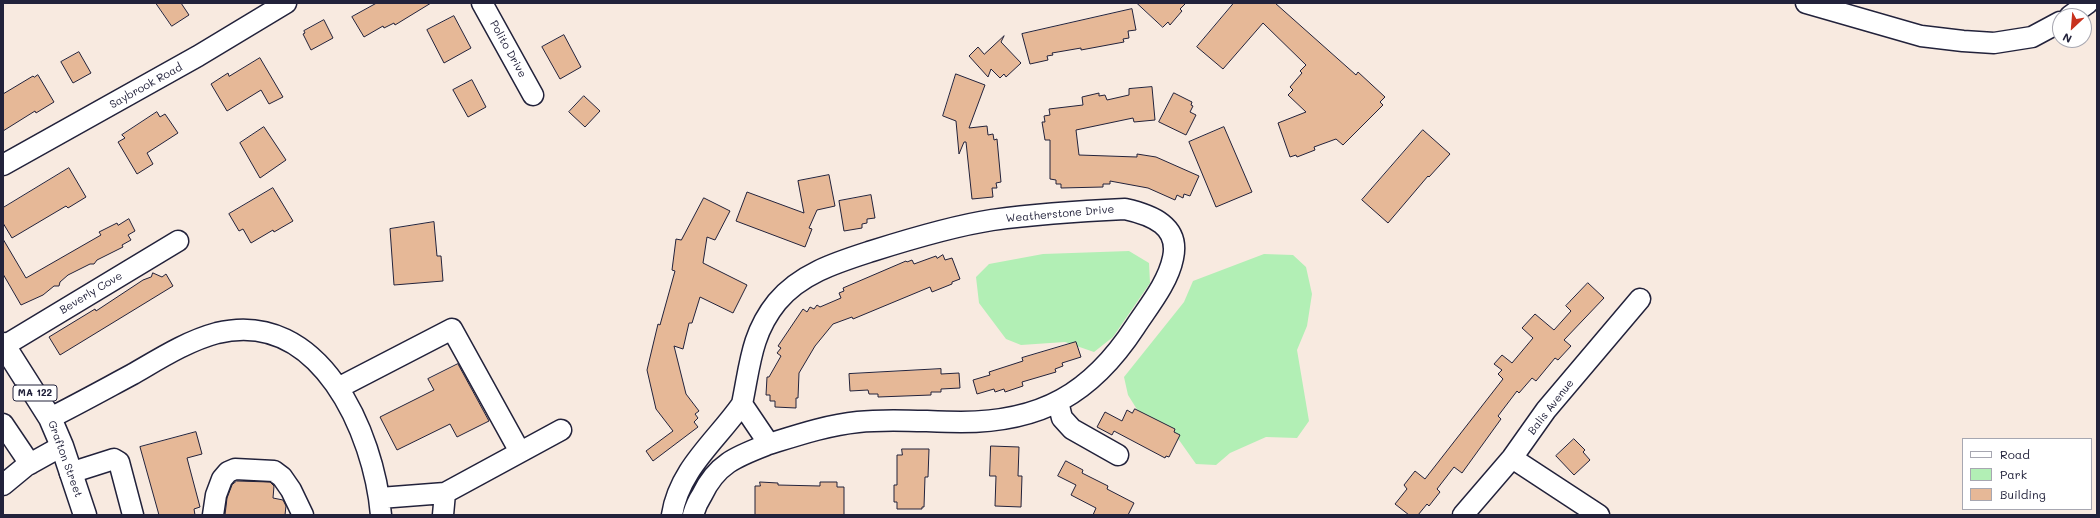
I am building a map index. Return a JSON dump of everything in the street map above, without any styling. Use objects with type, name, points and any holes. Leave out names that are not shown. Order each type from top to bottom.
[{"type":"highway","name":"Grafton Street","points":[[4,345],[50,418],[62,446],[85,515]]},
{"type":"street","name":"Saybrook Road","points":[[3,165],[198,56],[286,3]]},
{"type":"street","name":"Polito Drive","points":[[482,3],[533,95]]},
{"type":"street","points":[[1806,3],[1921,36],[1963,41],[1994,43],[2032,37],[2052,26]]},
{"type":"street","name":"Weatherstone Drive","points":[[672,515],[678,489],[690,470],[742,404],[751,354],[758,332],[768,315],[790,289],[830,265],[905,240],[991,220],[1095,210],[1125,209],[1140,212],[1162,223],[1174,239],[1172,264],[1166,277],[1133,330],[1111,359],[1091,380],[1058,402],[1026,415],[1008,419],[962,422],[858,422],[800,434],[742,454],[724,464],[714,474],[704,489],[694,515]]},
{"type":"street","name":"Beverly Cove","points":[[4,345],[178,241]]},
{"type":"street","name":"Balis Avenue","points":[[1463,515],[1512,458],[1546,410],[1640,299]]},
{"type":"street","points":[[338,388],[452,329],[520,452]]},
{"type":"street","points":[[50,418],[203,337],[232,331],[261,332],[290,342],[316,361],[346,400],[367,448],[377,480],[380,507],[445,493],[561,430]]},
{"type":"street","points":[[1058,402],[1062,418],[1072,429],[1118,455]]},
{"type":"street","points":[[742,404],[769,444]]},
{"type":"street","points":[[3,424],[30,464]]},
{"type":"street","points":[[3,485],[30,464],[62,446]]},
{"type":"street","points":[[1512,458],[1599,515]]},
{"type":"street","points":[[70,473],[114,459],[119,462],[133,515]]},
{"type":"street","points":[[213,515],[216,495],[222,479],[228,472],[235,469],[274,471],[282,477],[291,490],[303,515]]},
{"type":"street","points":[[443,515],[445,493]]},
{"type":"green space","points":[[1129,251],[1149,263],[1150,283],[1113,337],[1094,352],[1065,342],[1021,345],[1006,339],[979,303],[976,277],[989,264],[1043,254]]},
{"type":"green space","points":[[1264,254],[1293,255],[1306,267],[1312,294],[1307,326],[1297,350],[1309,421],[1297,438],[1266,437],[1230,453],[1216,465],[1196,464],[1179,440],[1138,411],[1128,395],[1124,377],[1184,302],[1193,281]]},
{"type":"building","points":[[156,3],[181,3],[189,15],[172,26]]},
{"type":"building","points":[[377,3],[431,3],[395,25],[394,23],[384,28],[383,26],[364,37],[352,17]]},
{"type":"building","points":[[1137,3],[1186,3],[1180,9],[1182,11],[1170,25],[1168,22],[1163,27]]},
{"type":"building","points":[[1234,3],[1275,3],[1356,75],[1358,72],[1385,97],[1380,102],[1383,105],[1343,145],[1336,139],[1314,147],[1315,150],[1297,157],[1296,155],[1290,157],[1278,123],[1306,112],[1288,95],[1293,90],[1290,87],[1302,73],[1300,71],[1306,65],[1263,23],[1223,69],[1197,47]]},
{"type":"building","points":[[1132,9],[1136,30],[1128,31],[1129,38],[1123,39],[1124,42],[1081,50],[1081,48],[1052,53],[1053,55],[1047,56],[1048,60],[1030,64],[1022,34]]},
{"type":"building","points":[[454,16],[471,48],[444,63],[427,30]]},
{"type":"building","points":[[324,20],[333,38],[311,50],[303,34],[305,33],[304,31]]},
{"type":"building","points":[[564,35],[581,67],[560,79],[542,47]]},
{"type":"building","points":[[1004,36],[1001,42],[1021,63],[1006,77],[1004,74],[1000,78],[991,69],[988,77],[969,56],[978,47],[984,54]]},
{"type":"building","points":[[79,52],[91,73],[73,83],[61,62]]},
{"type":"building","points":[[260,58],[283,97],[269,104],[261,90],[227,111],[211,84],[228,73],[229,76]]},
{"type":"building","points":[[956,74],[985,85],[969,128],[987,126],[988,135],[993,134],[994,140],[997,139],[1001,182],[996,183],[997,188],[992,188],[993,197],[972,199],[966,142],[964,142],[959,154],[956,121],[943,116]]},
{"type":"building","points":[[38,75],[54,102],[36,113],[35,111],[3,131],[3,94],[33,76]]},
{"type":"building","points":[[472,80],[486,107],[468,117],[453,90]]},
{"type":"building","points":[[1152,87],[1155,120],[1134,122],[1133,118],[1076,130],[1079,155],[1137,157],[1137,154],[1156,157],[1199,176],[1190,196],[1184,194],[1183,198],[1177,195],[1175,200],[1148,188],[1110,181],[1110,184],[1103,184],[1103,187],[1061,188],[1061,184],[1056,184],[1056,180],[1050,179],[1050,140],[1045,140],[1042,122],[1045,122],[1044,116],[1050,115],[1049,109],[1083,105],[1082,97],[1099,93],[1099,96],[1105,95],[1107,100],[1129,95],[1129,89]]},
{"type":"building","points":[[1174,93],[1192,102],[1191,105],[1193,106],[1190,112],[1196,115],[1186,135],[1159,122]]},
{"type":"building","points":[[584,96],[600,111],[585,127],[569,112]]},
{"type":"building","points":[[157,112],[160,117],[165,114],[178,133],[147,153],[153,164],[137,174],[118,142],[125,138],[122,135]]},
{"type":"building","points":[[264,127],[286,160],[260,178],[240,143]]},
{"type":"building","points":[[1224,127],[1252,192],[1216,207],[1189,142]]},
{"type":"building","points":[[1423,130],[1450,154],[1429,177],[1428,176],[1388,223],[1362,200]]},
{"type":"building","points":[[69,168],[86,197],[68,208],[66,206],[12,238],[3,223],[3,208]]},
{"type":"building","points":[[829,175],[835,206],[817,210],[809,228],[812,229],[805,247],[736,221],[747,192],[804,213],[798,181]]},
{"type":"building","points":[[273,188],[293,221],[274,232],[273,230],[251,243],[243,229],[239,231],[229,214]]},
{"type":"building","points":[[871,195],[875,218],[867,219],[867,223],[862,224],[862,228],[844,231],[839,201]]},
{"type":"building","points":[[704,198],[730,211],[715,240],[707,237],[703,263],[747,285],[733,313],[700,297],[692,323],[689,323],[683,349],[674,346],[686,394],[699,411],[695,414],[698,418],[694,422],[698,427],[653,461],[646,451],[673,431],[656,409],[647,370],[658,324],[660,325],[675,271],[672,270],[676,239],[681,240]]},
{"type":"building","points":[[129,219],[135,231],[128,235],[131,240],[122,245],[123,247],[97,260],[94,264],[90,264],[68,275],[60,282],[59,286],[54,286],[43,295],[21,305],[3,274],[3,239],[26,278],[101,235],[99,232]]},
{"type":"building","points":[[434,222],[437,256],[441,256],[443,281],[394,285],[390,229]]},
{"type":"building","points":[[943,255],[945,260],[952,258],[960,279],[932,292],[930,287],[853,319],[852,317],[833,324],[815,346],[799,373],[796,408],[775,407],[775,401],[770,401],[770,395],[766,395],[767,377],[769,377],[781,356],[777,353],[781,348],[778,346],[803,309],[807,312],[810,307],[814,309],[817,305],[820,307],[841,298],[839,293],[844,291],[843,288],[906,261],[912,260],[914,264]]},
{"type":"building","points":[[153,273],[162,277],[166,274],[173,286],[60,355],[49,337],[95,309],[96,311],[143,280],[151,277]]},
{"type":"building","points":[[1588,283],[1604,298],[1564,340],[1571,346],[1558,360],[1555,358],[1536,381],[1532,378],[1519,393],[1517,391],[1498,416],[1501,419],[1462,473],[1454,467],[1437,489],[1440,492],[1429,506],[1427,504],[1418,515],[1409,515],[1395,504],[1407,489],[1404,485],[1415,471],[1425,479],[1503,379],[1498,374],[1502,370],[1494,364],[1502,355],[1512,363],[1533,338],[1522,328],[1535,314],[1554,330],[1571,311],[1566,306]]},
{"type":"building","points":[[1076,342],[1081,357],[1062,363],[1063,366],[1055,369],[1056,372],[1022,382],[1023,386],[1005,392],[1004,389],[995,392],[994,389],[977,394],[973,380],[990,375],[989,372],[1023,361],[1022,358]]},
{"type":"building","points":[[458,364],[489,421],[457,437],[450,424],[397,450],[380,417],[434,390],[428,379]]},
{"type":"building","points":[[941,369],[941,374],[959,373],[960,388],[941,389],[941,392],[931,392],[931,395],[878,397],[878,394],[869,394],[868,390],[850,391],[849,374]]},
{"type":"building","points":[[1135,409],[1175,429],[1174,432],[1180,435],[1169,457],[1166,456],[1165,458],[1114,431],[1112,435],[1097,427],[1105,412],[1122,421],[1127,410],[1132,413]]},
{"type":"building","points":[[196,432],[202,454],[187,458],[200,507],[194,509],[195,515],[159,515],[140,447]]},
{"type":"building","points":[[1574,439],[1585,450],[1583,452],[1590,460],[1574,475],[1556,456]]},
{"type":"building","points":[[991,446],[1019,447],[1018,476],[1022,476],[1021,507],[995,506],[996,476],[990,476]]},
{"type":"building","points":[[902,449],[929,449],[928,477],[925,477],[924,507],[922,507],[922,509],[897,509],[897,502],[894,502],[894,485],[897,485],[897,455],[902,455]]},
{"type":"building","points":[[1066,461],[1083,470],[1082,473],[1108,486],[1107,489],[1134,503],[1128,515],[1093,515],[1096,508],[1071,495],[1076,485],[1058,476]]},
{"type":"building","points":[[237,481],[270,482],[274,486],[273,498],[283,500],[286,506],[285,515],[225,515],[227,498],[232,485]]},
{"type":"building","points":[[760,482],[778,483],[778,485],[820,486],[820,482],[837,482],[837,487],[844,487],[844,515],[755,515],[755,486],[760,486]]}]
